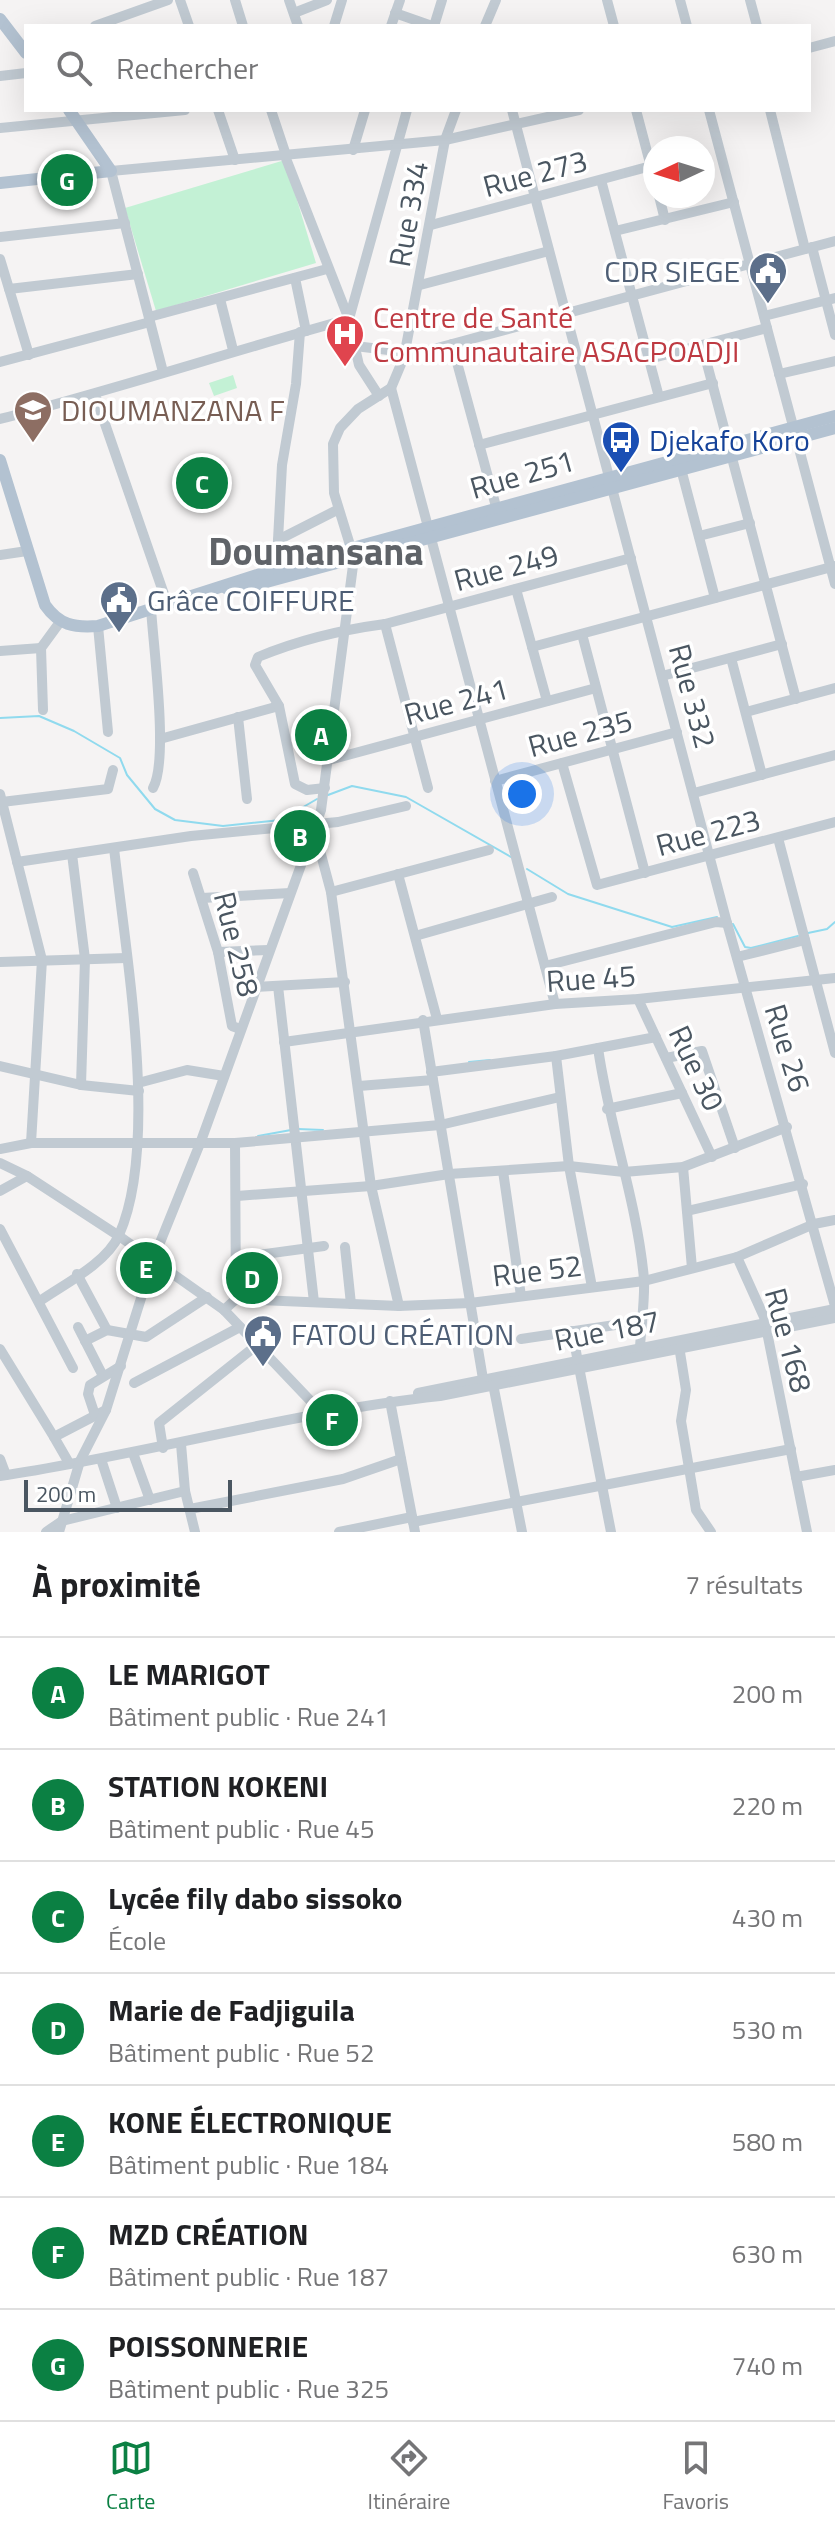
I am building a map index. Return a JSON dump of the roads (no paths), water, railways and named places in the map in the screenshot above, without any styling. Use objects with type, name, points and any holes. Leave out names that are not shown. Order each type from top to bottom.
[{"type":"main road","points":[[0,19],[24,49]]},
{"type":"main road","points":[[0,183],[111,171],[73,115]]},
{"type":"main road","name":"Rue 251","points":[[794,434],[835,416]]},
{"type":"main road","name":"Rue 251","points":[[60,622],[82,627],[98,626],[167,603],[226,588],[276,569],[353,553],[794,434],[835,428]]},
{"type":"main road","points":[[1,469],[45,605],[60,622]]},
{"type":"main road","name":"Rue 251","points":[[226,588],[248,587],[353,553]]},
{"type":"street","points":[[101,24],[168,0]]},
{"type":"street","points":[[180,0],[188,24]]},
{"type":"street","points":[[235,0],[242,24]]},
{"type":"street","points":[[289,0],[297,24]]},
{"type":"street","points":[[294,13],[327,0]]},
{"type":"street","points":[[335,24],[342,0]]},
{"type":"street","points":[[392,24],[400,0]]},
{"type":"street","points":[[434,24],[442,0]]},
{"type":"street","points":[[488,24],[496,0]]},
{"type":"street","points":[[607,0],[613,24]]},
{"type":"street","points":[[680,0],[686,24]]},
{"type":"street","points":[[750,0],[756,24]]},
{"type":"street","points":[[395,13],[427,24]]},
{"type":"street","points":[[811,47],[835,41]]},
{"type":"street","points":[[0,76],[24,73]]},
{"type":"street","points":[[0,128],[73,115],[137,112]]},
{"type":"street","points":[[219,112],[235,160]]},
{"type":"street","points":[[272,112],[327,269],[349,319],[359,365],[379,396]]},
{"type":"street","points":[[353,150],[364,112]]},
{"type":"street","points":[[349,319],[406,112]]},
{"type":"street","name":"Rue 334","points":[[391,388],[404,354],[420,285],[445,140],[455,112]]},
{"type":"street","name":"Rue 332","points":[[512,112],[746,989]]},
{"type":"street","points":[[163,372],[111,171],[445,140],[516,127],[572,112]]},
{"type":"street","points":[[637,112],[643,136]]},
{"type":"street","points":[[710,112],[794,434],[833,567],[835,584]]},
{"type":"street","points":[[771,112],[809,248],[830,299],[835,335]]},
{"type":"street","name":"Rue 273","points":[[431,225],[643,168]]},
{"type":"street","points":[[601,180],[659,397]]},
{"type":"street","points":[[615,231],[734,202]]},
{"type":"street","points":[[662,208],[665,220]]},
{"type":"street","points":[[0,237],[125,223]]},
{"type":"street","points":[[355,346],[404,354],[452,344],[835,241]]},
{"type":"street","points":[[420,285],[549,251]]},
{"type":"street","points":[[0,259],[29,355]]},
{"type":"street","points":[[0,362],[327,269]]},
{"type":"street","points":[[9,289],[138,274]]},
{"type":"street","points":[[276,569],[282,465],[303,332],[295,278]]},
{"type":"street","points":[[220,299],[233,350]]},
{"type":"street","points":[[649,359],[702,345],[830,299]]},
{"type":"street","points":[[0,419],[95,395],[233,350],[349,319]]},
{"type":"street","points":[[452,344],[498,514]]},
{"type":"street","points":[[702,345],[796,699]]},
{"type":"street","points":[[779,374],[835,361]]},
{"type":"street","points":[[479,445],[713,383]]},
{"type":"street","points":[[60,1526],[74,1462],[121,1366],[153,1260],[224,1076],[236,1028],[255,987],[316,826],[329,760],[353,553],[337,510],[333,444],[340,428],[358,409],[391,388],[555,1004]]},
{"type":"street","points":[[95,395],[167,603]]},
{"type":"street","points":[[679,465],[715,598]]},
{"type":"street","points":[[278,540],[337,510]]},
{"type":"street","points":[[699,536],[750,523]]},
{"type":"street","points":[[0,555],[27,551]]},
{"type":"street","name":"Rue 249","points":[[279,706],[255,665],[258,657],[289,644],[345,629],[385,624],[631,558]]},
{"type":"street","points":[[532,647],[833,567]]},
{"type":"street","points":[[516,589],[547,701]]},
{"type":"street","points":[[151,608],[160,739],[157,781],[153,788]]},
{"type":"street","points":[[43,710],[41,648],[60,622]]},
{"type":"street","points":[[385,624],[428,788]]},
{"type":"street","points":[[98,626],[108,732]]},
{"type":"street","points":[[582,634],[645,873]]},
{"type":"street","points":[[662,676],[782,644]]},
{"type":"street","points":[[0,651],[41,648]]},
{"type":"street","points":[[731,658],[762,775]]},
{"type":"street","name":"Rue 241","points":[[329,760],[596,688]]},
{"type":"street","points":[[746,712],[835,688]]},
{"type":"street","points":[[160,739],[279,706],[295,784],[307,790],[325,788]]},
{"type":"street","points":[[238,717],[247,799]]},
{"type":"street","name":"Rue 235","points":[[495,781],[677,732]]},
{"type":"street","points":[[694,793],[835,755]]},
{"type":"street","name":"Rue 223","points":[[562,763],[595,882],[600,885],[835,822]]},
{"type":"street","points":[[31,1143],[42,960],[1,798],[108,789],[113,770]]},
{"type":"street","points":[[17,862],[316,826],[406,806]]},
{"type":"street","points":[[316,826],[331,892],[353,1034],[371,1186],[399,1306]]},
{"type":"street","points":[[778,838],[835,1053]]},
{"type":"street","points":[[40,1301],[108,1252],[119,1236],[130,1195],[137,1141],[138,1087],[114,848]]},
{"type":"street","points":[[331,892],[489,850]]},
{"type":"street","points":[[72,854],[85,959],[81,1085]]},
{"type":"street","name":"Rue 258","points":[[193,873],[218,952],[236,1028]]},
{"type":"street","points":[[398,874],[437,1019]]},
{"type":"street","points":[[202,898],[290,893]]},
{"type":"street","points":[[415,936],[552,897]]},
{"type":"street","points":[[545,966],[716,922],[727,923]]},
{"type":"street","points":[[737,957],[805,940]]},
{"type":"street","points":[[218,952],[269,950]]},
{"type":"street","points":[[0,962],[126,958]]},
{"type":"street","name":"Rue 45","points":[[284,1042],[353,1034],[423,1020],[555,1004],[746,989],[835,978]]},
{"type":"street","points":[[255,987],[345,982]]},
{"type":"street","points":[[278,986],[314,1302]]},
{"type":"street","name":"Rue 26","points":[[746,989],[835,1307]]},
{"type":"street","name":"Rue 30","points":[[638,999],[712,1157]]},
{"type":"street","points":[[423,1020],[470,1303],[522,1532]]},
{"type":"street","points":[[359,1086],[556,1056],[656,1037]]},
{"type":"street","points":[[598,1048],[607,1109],[624,1172],[644,1281],[640,1348]]},
{"type":"street","points":[[666,1058],[702,1051],[735,1148]]},
{"type":"street","points":[[556,1056],[569,1166],[592,1287]]},
{"type":"street","points":[[0,1066],[81,1085],[138,1087],[187,1070],[224,1076]]},
{"type":"street","points":[[607,1109],[682,1093]]},
{"type":"street","points":[[0,1149],[31,1143],[235,1143],[365,1132],[440,1125],[560,1097]]},
{"type":"street","points":[[237,1196],[371,1186],[449,1174],[569,1166],[624,1172],[683,1167],[787,1127]]},
{"type":"street","points":[[224,1310],[236,1299],[235,1143]]},
{"type":"street","points":[[0,1163],[27,1176],[119,1236],[224,1310],[323,1414]]},
{"type":"street","points":[[683,1167],[692,1268]]},
{"type":"street","points":[[503,1171],[521,1296]]},
{"type":"street","points":[[0,1191],[27,1176]]},
{"type":"street","points":[[687,1211],[803,1184]]},
{"type":"street","name":"Rue 52","points":[[236,1299],[399,1306],[470,1303],[644,1281],[737,1257],[814,1224],[835,1220]]},
{"type":"street","points":[[0,1229],[73,1368]]},
{"type":"street","points":[[236,1258],[324,1246]]},
{"type":"street","points":[[345,1247],[351,1304]]},
{"type":"street","name":"Rue 168","points":[[737,1257],[766,1327],[807,1532]]},
{"type":"street","points":[[77,1274],[107,1330]]},
{"type":"street","points":[[85,1341],[107,1330],[146,1337],[207,1297]]},
{"type":"street","name":"Rue 187","points":[[766,1327],[835,1307]]},
{"type":"street","name":"Rue 187","points":[[3,1476],[163,1448],[766,1327],[835,1318]]},
{"type":"street","points":[[521,1339],[642,1321]]},
{"type":"street","points":[[78,1327],[103,1376]]},
{"type":"street","points":[[134,1383],[240,1327]]},
{"type":"street","points":[[572,1331],[611,1532]]},
{"type":"street","points":[[679,1344],[686,1390],[681,1421],[696,1510],[711,1532]]},
{"type":"street","name":"Rue 187","points":[[577,1365],[640,1348],[679,1344]]},
{"type":"street","points":[[163,1448],[159,1423],[257,1345]]},
{"type":"street","points":[[0,1349],[54,1437],[74,1462]]},
{"type":"street","points":[[100,1412],[88,1389],[121,1366]]},
{"type":"street","points":[[390,1401],[413,1524]]},
{"type":"street","points":[[54,1437],[100,1412]]},
{"type":"street","points":[[181,1444],[185,1491],[195,1532]]},
{"type":"street","points":[[339,1532],[413,1524],[791,1449]]},
{"type":"street","points":[[133,1453],[150,1500]]},
{"type":"street","points":[[0,1459],[3,1476]]},
{"type":"street","points":[[101,1459],[117,1508]]},
{"type":"street","points":[[190,1509],[343,1479],[401,1459]]},
{"type":"street","points":[[796,1477],[835,1470]]},
{"type":"street","points":[[46,1532],[117,1508],[185,1491]]},
{"type":"waterway","points":[[0,718],[39,716],[74,731],[120,758],[127,775],[155,809],[175,820],[223,826],[281,820],[317,799]]},
{"type":"waterway","points":[[328,795],[352,786],[406,797],[511,857]]},
{"type":"waterway","points":[[527,869],[568,894],[672,927],[717,917]]},
{"type":"waterway","points":[[808,933],[827,929],[835,922]]},
{"type":"waterway","points":[[733,924],[745,947],[798,936]]},
{"type":"waterway","points":[[469,1062],[490,1060]]},
{"type":"waterway","points":[[298,1129],[323,1130]]},
{"type":"waterway","points":[[258,1136],[291,1130]]},
{"type":"place","name":"POISSONNERIE","points":[[67,180]]},
{"type":"place","name":"CDR SIEGE","points":[[768,305]]},
{"type":"place","name":"Centre de Santé Communautaire ASACPOADJI","points":[[345,368]]},
{"type":"place","name":"DIOUMANZANA F","points":[[33,444]]},
{"type":"place","name":"Djekafo Koro","points":[[621,474]]},
{"type":"place","name":"Lycée fily dabo sissoko","points":[[202,483]]},
{"type":"place","name":"Grâce COIFFURE","points":[[119,634]]},
{"type":"place","name":"LE MARIGOT","points":[[321,735]]},
{"type":"place","name":"STATION KOKENI","points":[[300,836]]},
{"type":"place","name":"KONE ÉLECTRONIQUE","points":[[146,1268]]},
{"type":"place","name":"Marie de Fadjiguila","points":[[252,1278]]},
{"type":"place","name":"FATOU CRÉATION","points":[[263,1368]]},
{"type":"place","name":"MZD CRÉATION","points":[[332,1420]]},
{"type":"district","name":"Doumansana","points":[[316,551]]}]
